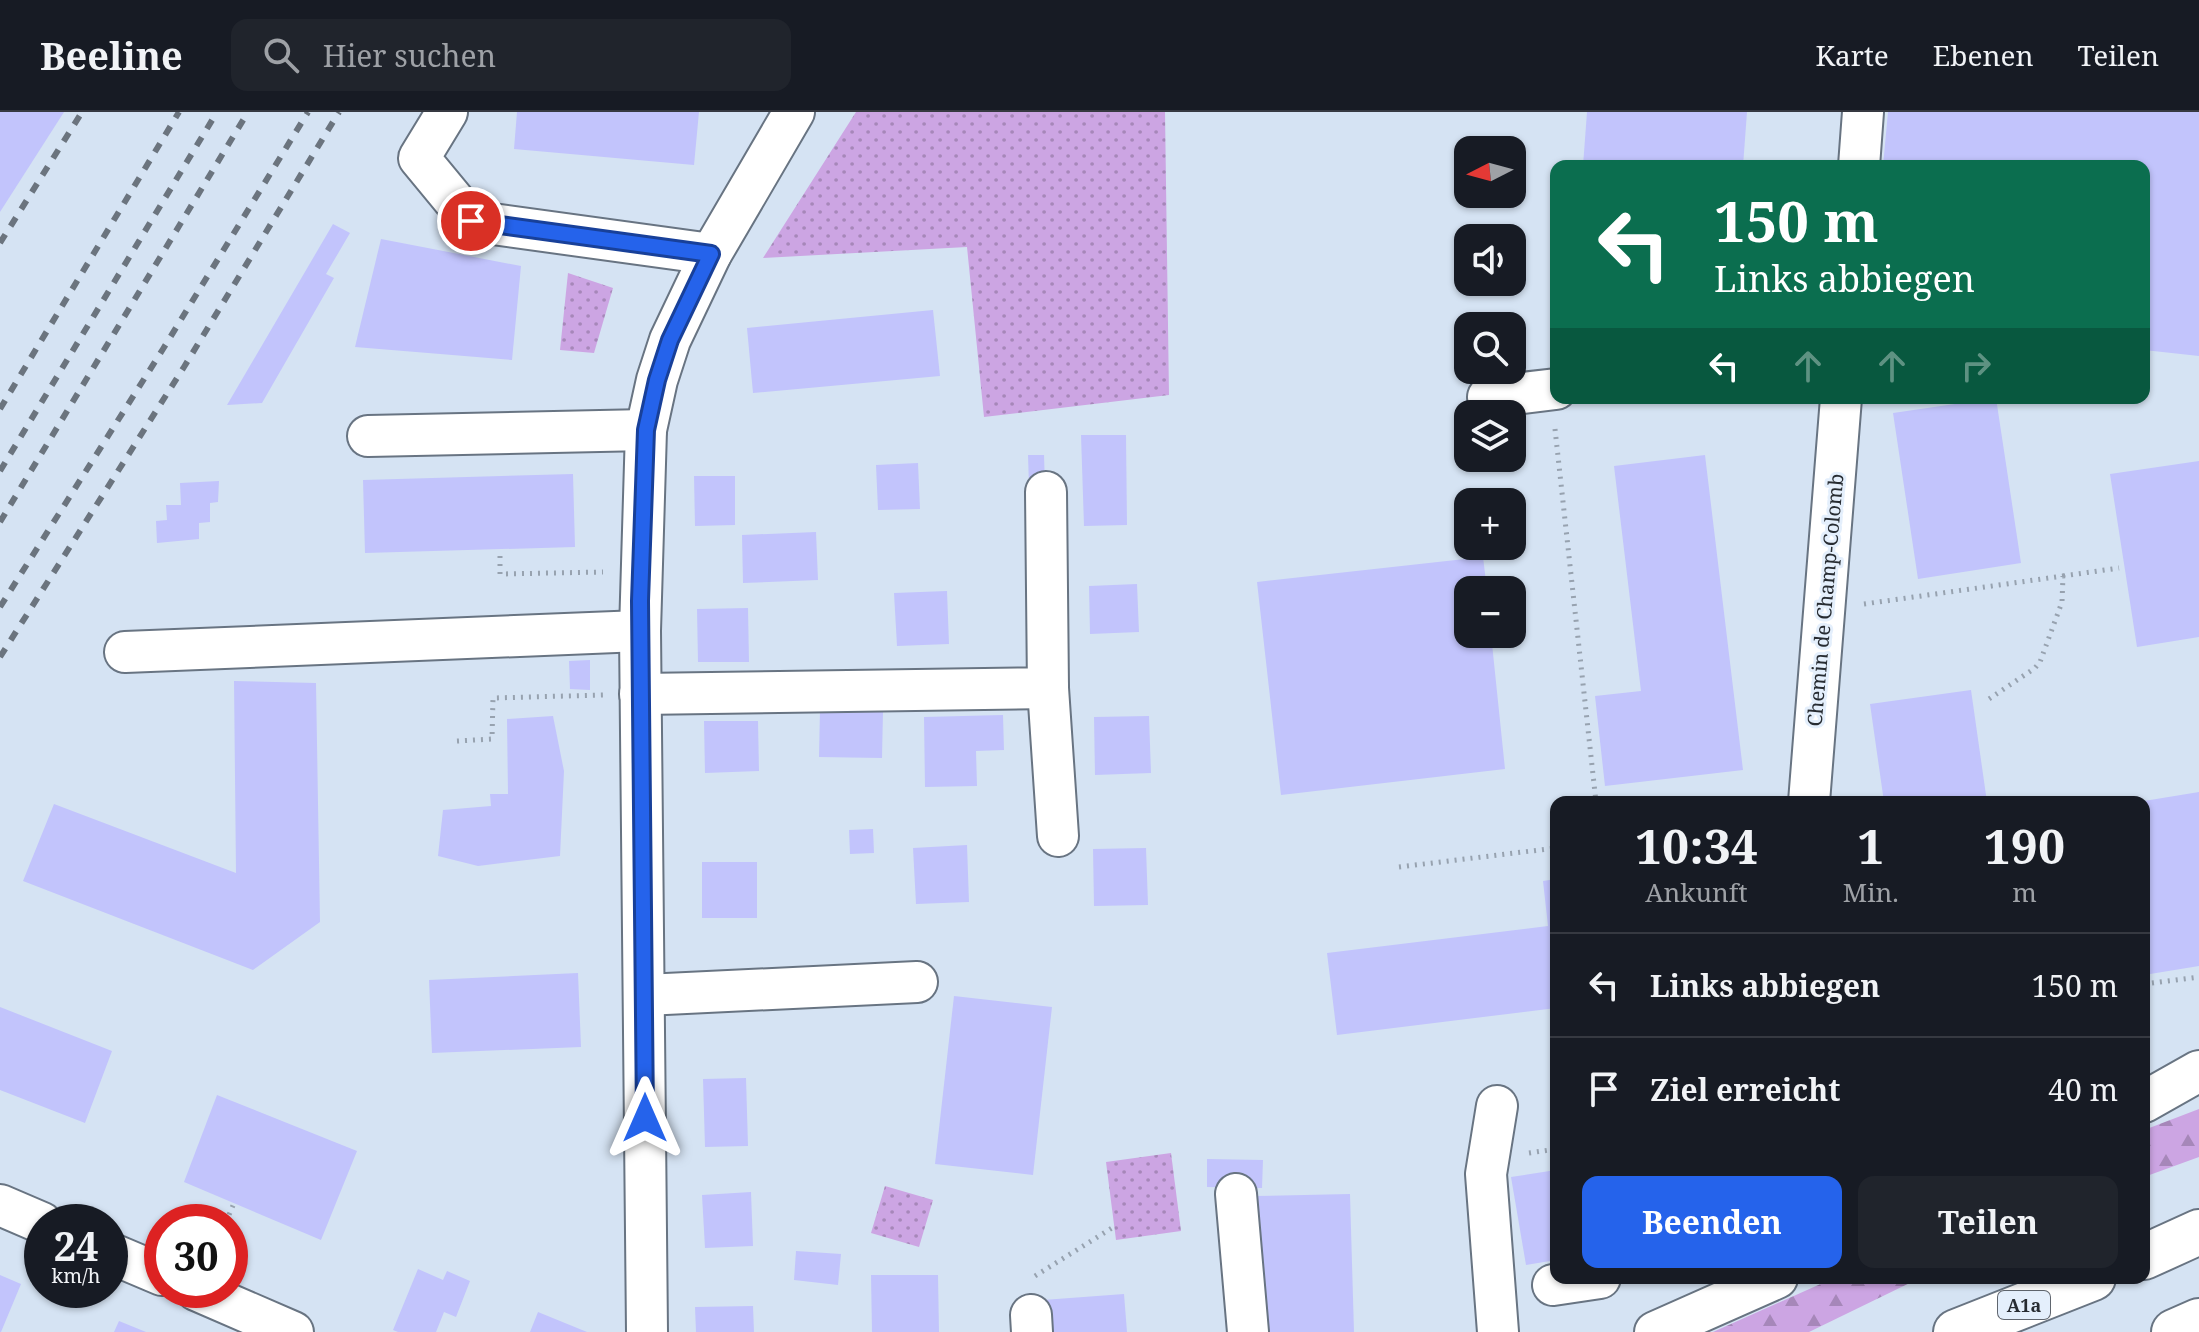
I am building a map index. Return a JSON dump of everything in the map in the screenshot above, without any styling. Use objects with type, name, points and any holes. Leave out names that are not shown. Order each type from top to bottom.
[{"type":"highway","points":[[2150,1254],[2199,1232]]},
{"type":"highway","name":"A1a","points":[[1956,1332],[2078,1284]]},
{"type":"highway","name":"A1a","points":[[1999,1332],[2091,1284]]},
{"type":"highway","points":[[2174,1332],[2199,1321]]},
{"type":"street","points":[[447,112],[419,158],[471,221],[711,254]]},
{"type":"street","points":[[647,1332],[640,694],[646,430],[670,340],[711,254],[794,112]]},
{"type":"street","points":[[1859,160],[1863,112]]},
{"type":"street","points":[[1488,397],[1550,389]]},
{"type":"street","name":"Chemin de Champ-Colomb","points":[[1809,796],[1841,404]]},
{"type":"street","points":[[368,436],[646,430]]},
{"type":"street","points":[[1046,492],[1048,688],[1058,836]]},
{"type":"street","points":[[125,652],[640,631]]},
{"type":"street","points":[[640,694],[1048,688]]},
{"type":"street","points":[[645,995],[917,982]]},
{"type":"street","points":[[2150,1099],[2199,1071]]},
{"type":"street","points":[[1497,1106],[1486,1174],[1498,1332]]},
{"type":"street","points":[[1236,1194],[1248,1332]]},
{"type":"street","points":[[0,1205],[24,1215]]},
{"type":"street","points":[[1553,1285],[1560,1284]]},
{"type":"street","points":[[1655,1332],[1758,1284]]},
{"type":"street","points":[[238,1308],[293,1332]]},
{"type":"path","points":[[1555,404],[1595,796]]},
{"type":"path","points":[[500,556],[500,574],[616,571]]},
{"type":"path","points":[[1824,610],[2119,568]]},
{"type":"path","points":[[1989,699],[2040,662],[2062,602],[2063,576]]},
{"type":"path","points":[[457,741],[492,739],[493,698],[640,694]]},
{"type":"path","points":[[1399,867],[1550,849]]},
{"type":"path","points":[[2150,983],[2199,977]]},
{"type":"path","points":[[1028,1311],[1115,1226]]},
{"type":"green space","points":[[856,112],[1165,112],[1169,395],[984,417],[967,247],[763,258]]},
{"type":"green space","points":[[568,273],[613,288],[594,353],[560,350]]},
{"type":"green space","points":[[2199,1109],[2199,1157],[2150,1175],[2150,1128]]},
{"type":"green space","points":[[1171,1153],[1181,1231],[1116,1240],[1106,1162]]},
{"type":"green space","points":[[885,1186],[933,1200],[919,1247],[871,1233]]},
{"type":"green space","points":[[1821,1284],[1908,1284],[1809,1332],[1713,1332]]},
{"type":"building","points":[[0,112],[64,112],[0,212]]},
{"type":"building","points":[[517,112],[699,112],[694,165],[514,149]]},
{"type":"building","points":[[1587,112],[1747,112],[1743,160],[1583,160]]},
{"type":"building","points":[[1888,112],[2199,112],[2199,356],[2150,351],[2150,160],[1884,160]]},
{"type":"building","points":[[333,224],[350,233],[326,274],[334,278],[262,403],[227,405]]},
{"type":"building","points":[[381,239],[521,266],[512,360],[355,347]]},
{"type":"building","points":[[933,310],[940,376],[753,393],[747,328]]},
{"type":"building","points":[[1955,404],[1997,404],[2021,563],[1918,579],[1893,413]]},
{"type":"building","points":[[1081,435],[1126,435],[1127,525],[1084,526]]},
{"type":"building","points":[[1028,455],[1044,455],[1045,486],[1029,486]]},
{"type":"building","points":[[1705,455],[1743,770],[1605,786],[1595,696],[1641,691],[1614,466]]},
{"type":"building","points":[[2199,461],[2199,637],[2137,647],[2110,474]]},
{"type":"building","points":[[918,463],[920,509],[878,510],[876,465]]},
{"type":"building","points":[[573,474],[575,547],[365,553],[363,480]]},
{"type":"building","points":[[694,476],[735,476],[735,525],[695,526]]},
{"type":"building","points":[[219,481],[218,502],[210,503],[210,522],[199,523],[199,539],[157,543],[156,521],[167,520],[166,505],[181,505],[180,483]]},
{"type":"building","points":[[816,532],[818,580],[743,583],[742,535]]},
{"type":"building","points":[[1456,560],[1483,560],[1485,576],[1454,576],[1454,648],[1492,648],[1505,769],[1281,795],[1257,582]]},
{"type":"building","points":[[1137,584],[1139,632],[1090,634],[1089,586]]},
{"type":"building","points":[[947,591],[949,644],[897,646],[894,593]]},
{"type":"building","points":[[748,608],[749,662],[698,662],[697,609]]},
{"type":"building","points":[[590,660],[590,690],[570,689],[569,661]]},
{"type":"building","points":[[234,681],[316,683],[320,922],[253,970],[23,881],[54,804],[236,873]]},
{"type":"building","points":[[1971,690],[1986,796],[1883,796],[1870,704]]},
{"type":"building","points":[[820,709],[883,711],[882,758],[819,757]]},
{"type":"building","points":[[1003,715],[1004,750],[976,751],[977,786],[925,787],[924,717]]},
{"type":"building","points":[[553,716],[564,771],[560,856],[478,866],[438,856],[443,810],[491,806],[490,794],[508,794],[507,719]]},
{"type":"building","points":[[1149,716],[1151,773],[1095,775],[1094,717]]},
{"type":"building","points":[[704,721],[758,721],[759,771],[705,773]]},
{"type":"building","points":[[2199,792],[2199,966],[2150,974],[2150,800]]},
{"type":"building","points":[[873,829],[874,853],[850,854],[849,830]]},
{"type":"building","points":[[967,845],[969,902],[916,904],[913,848]]},
{"type":"building","points":[[1146,848],[1148,905],[1094,906],[1093,849]]},
{"type":"building","points":[[702,862],[757,862],[757,918],[702,918]]},
{"type":"building","points":[[1550,880],[1550,1009],[1337,1035],[1327,953],[1548,926],[1543,881]]},
{"type":"building","points":[[578,973],[581,1047],[432,1053],[429,980]]},
{"type":"building","points":[[954,996],[1052,1007],[1033,1175],[935,1164]]},
{"type":"building","points":[[0,1007],[112,1051],[85,1123],[0,1090]]},
{"type":"building","points":[[746,1078],[748,1146],[705,1147],[703,1079]]},
{"type":"building","points":[[217,1095],[357,1151],[321,1240],[248,1209],[248,1204],[236,1204],[184,1182]]},
{"type":"building","points":[[1207,1159],[1263,1160],[1262,1188],[1207,1187]]},
{"type":"building","points":[[1550,1171],[1550,1261],[1526,1265],[1511,1177]]},
{"type":"building","points":[[751,1192],[753,1246],[705,1248],[702,1195]]},
{"type":"building","points":[[1350,1194],[1354,1332],[1259,1332],[1255,1196]]},
{"type":"building","points":[[796,1251],[841,1254],[838,1285],[794,1280]]},
{"type":"building","points":[[418,1269],[443,1280],[447,1271],[470,1281],[456,1317],[444,1312],[436,1332],[398,1332],[393,1330]]},
{"type":"building","points":[[0,1275],[21,1284],[1,1332],[0,1332]]},
{"type":"building","points":[[871,1275],[938,1275],[939,1332],[872,1332]]},
{"type":"building","points":[[1124,1294],[1127,1332],[1045,1332],[1043,1300]]},
{"type":"building","points":[[753,1306],[754,1332],[696,1332],[695,1307]]},
{"type":"building","points":[[538,1312],[587,1332],[530,1332]]},
{"type":"building","points":[[119,1321],[146,1332],[114,1332]]},
{"type":"railway","points":[[0,243],[82,112]]},
{"type":"railway","points":[[0,409],[179,112]]},
{"type":"railway","points":[[0,471],[217,112]]},
{"type":"railway","points":[[0,522],[248,112]]},
{"type":"railway","points":[[0,607],[308,112]]},
{"type":"railway","points":[[0,657],[184,367],[339,112]]},
{"type":"route","points":[[471,221],[711,254],[670,340],[646,430],[640,564],[645,1118]]}]
